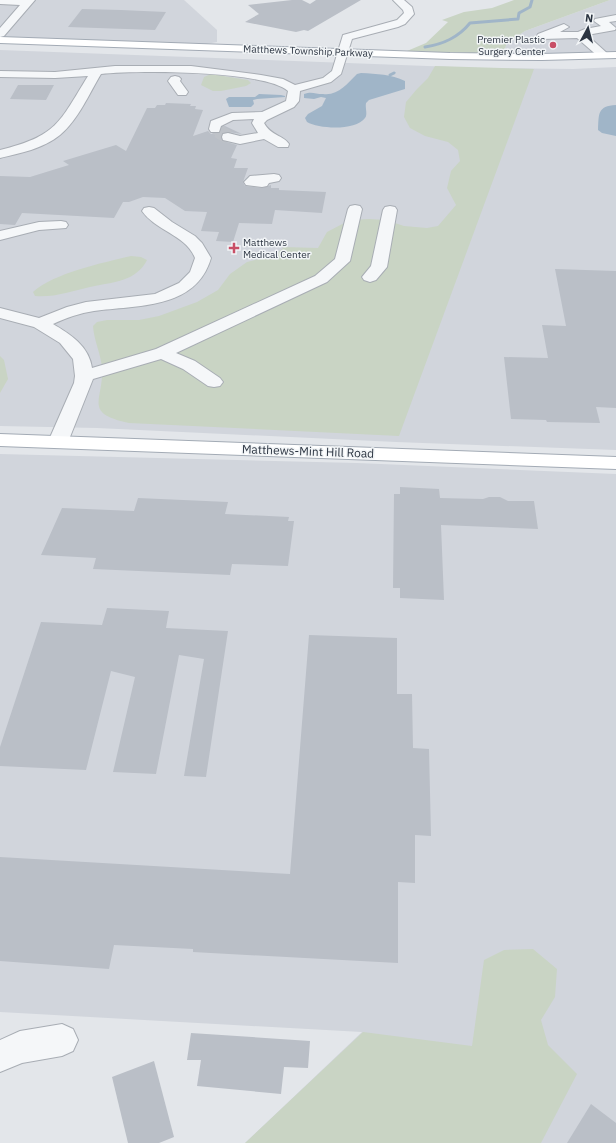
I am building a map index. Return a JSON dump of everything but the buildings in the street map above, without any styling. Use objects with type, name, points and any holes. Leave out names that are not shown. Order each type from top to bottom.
[{"type":"main road","name":"Matthews Township Parkway","points":[[0,40],[324,61]]},
{"type":"main road","name":"Matthews Township Parkway","points":[[0,47],[324,61],[342,56],[488,57],[616,55]]},
{"type":"main road","name":"Matthews Township Parkway","points":[[342,56],[499,65],[616,63]]},
{"type":"main road","name":"Matthews-Mint Hill Road","points":[[0,440],[616,463]]},
{"type":"street","points":[[291,88],[318,74],[334,38],[382,23],[391,18],[395,14],[396,9],[389,0]]},
{"type":"street","points":[[0,74],[50,75],[120,69],[245,75],[268,80],[291,88],[328,80],[337,72],[348,38],[394,25],[405,19],[409,14],[408,9],[398,0]]},
{"type":"street","points":[[0,1],[29,1]]},
{"type":"street","points":[[0,34],[29,1]]},
{"type":"street","points":[[564,27],[542,36],[585,33],[611,28],[599,21],[616,18]]},
{"type":"street","points":[[585,33],[604,56]]},
{"type":"street","points":[[0,154],[31,145],[56,132],[64,123],[97,71]]},
{"type":"street","points":[[178,72],[174,81],[182,92]]},
{"type":"street","points":[[215,129],[216,124],[230,117],[242,115],[263,116],[290,104],[294,98],[291,88]]},
{"type":"street","points":[[263,116],[258,123],[261,130],[283,144]]},
{"type":"street","points":[[228,137],[237,140],[245,140],[267,135]]},
{"type":"street","points":[[84,376],[162,353],[321,279],[342,261],[355,209]]},
{"type":"street","points":[[370,277],[380,267],[390,210]]},
{"type":"street","points":[[40,323],[81,308],[130,304],[161,296],[181,288],[194,277],[203,258],[199,247],[188,238],[168,227],[149,211]]},
{"type":"street","points":[[0,236],[38,226],[61,225]]},
{"type":"street","points":[[0,313],[40,323],[66,338],[82,358],[84,376],[83,383],[58,442]]},
{"type":"street","points":[[162,353],[189,365],[214,382]]},
{"type":"street","points":[[0,1056],[20,1047],[62,1040]]},
{"type":"shaded area","points":[[0,0],[184,0],[217,30],[217,42],[206,44],[0,37]]},
{"type":"shaded area","points":[[610,0],[616,0],[616,52],[575,54],[503,54],[507,43],[525,31]]},
{"type":"shaded area","name":"Matthews Medical Center","points":[[0,50],[481,68],[573,69],[616,67],[616,450],[396,442],[97,428],[0,426]]},
{"type":"shaded area","points":[[0,454],[357,463],[616,474],[616,1143],[245,1143],[362,1032],[0,1012]]},
{"type":"green space","points":[[514,0],[610,0],[525,31],[507,43],[503,54],[407,51],[426,43],[448,22],[442,20],[464,12],[492,8]]},
{"type":"green space","points":[[435,66],[534,69],[399,436],[129,423],[105,415],[100,410],[99,404],[102,368],[93,326],[97,322],[107,320],[139,320],[159,316],[197,302],[218,290],[230,274],[247,262],[275,255],[284,247],[318,248],[327,232],[350,220],[386,220],[404,226],[427,228],[438,226],[456,205],[447,188],[451,171],[460,161],[458,150],[448,142],[425,136],[410,128],[404,117],[406,102],[428,78]]},
{"type":"green space","points":[[211,74],[248,80],[251,83],[246,86],[213,91],[201,85],[204,77]]},
{"type":"green space","points":[[131,256],[141,257],[147,260],[138,272],[125,279],[56,295],[35,296],[33,292],[53,279],[66,274],[93,265]]},
{"type":"green space","points":[[0,356],[4,360],[8,379],[0,393]]},
{"type":"green space","points":[[533,949],[557,969],[555,997],[541,1020],[548,1045],[577,1074],[541,1143],[245,1143],[363,1032],[472,1046],[484,960],[504,950]]},
{"type":"water","points":[[357,74],[384,75],[400,79],[405,81],[405,89],[369,100],[366,103],[366,117],[354,125],[337,128],[320,126],[307,122],[305,118],[308,114],[322,106],[326,98],[304,98],[304,94],[333,93],[346,85]]},
{"type":"water","points":[[259,94],[281,95],[285,97],[253,100],[254,104],[251,107],[229,107],[226,99],[229,97],[255,97]]},
{"type":"water","points":[[616,105],[616,136],[602,133],[598,130],[600,112],[605,107]]},
{"type":"waterway","points":[[425,47],[450,40],[470,23],[518,19],[519,13],[530,7],[532,0]]},
{"type":"waterway","points":[[390,75],[394,73]]},
{"type":"tunnel","points":[[215,129],[220,132]]},
{"type":"tunnel","points":[[218,131],[228,137]]},
{"type":"place","name":"Premier Plastic Surgery Center","points":[[553,45]]},
{"type":"place","name":"Matthews Medical Center","points":[[234,248]]}]
